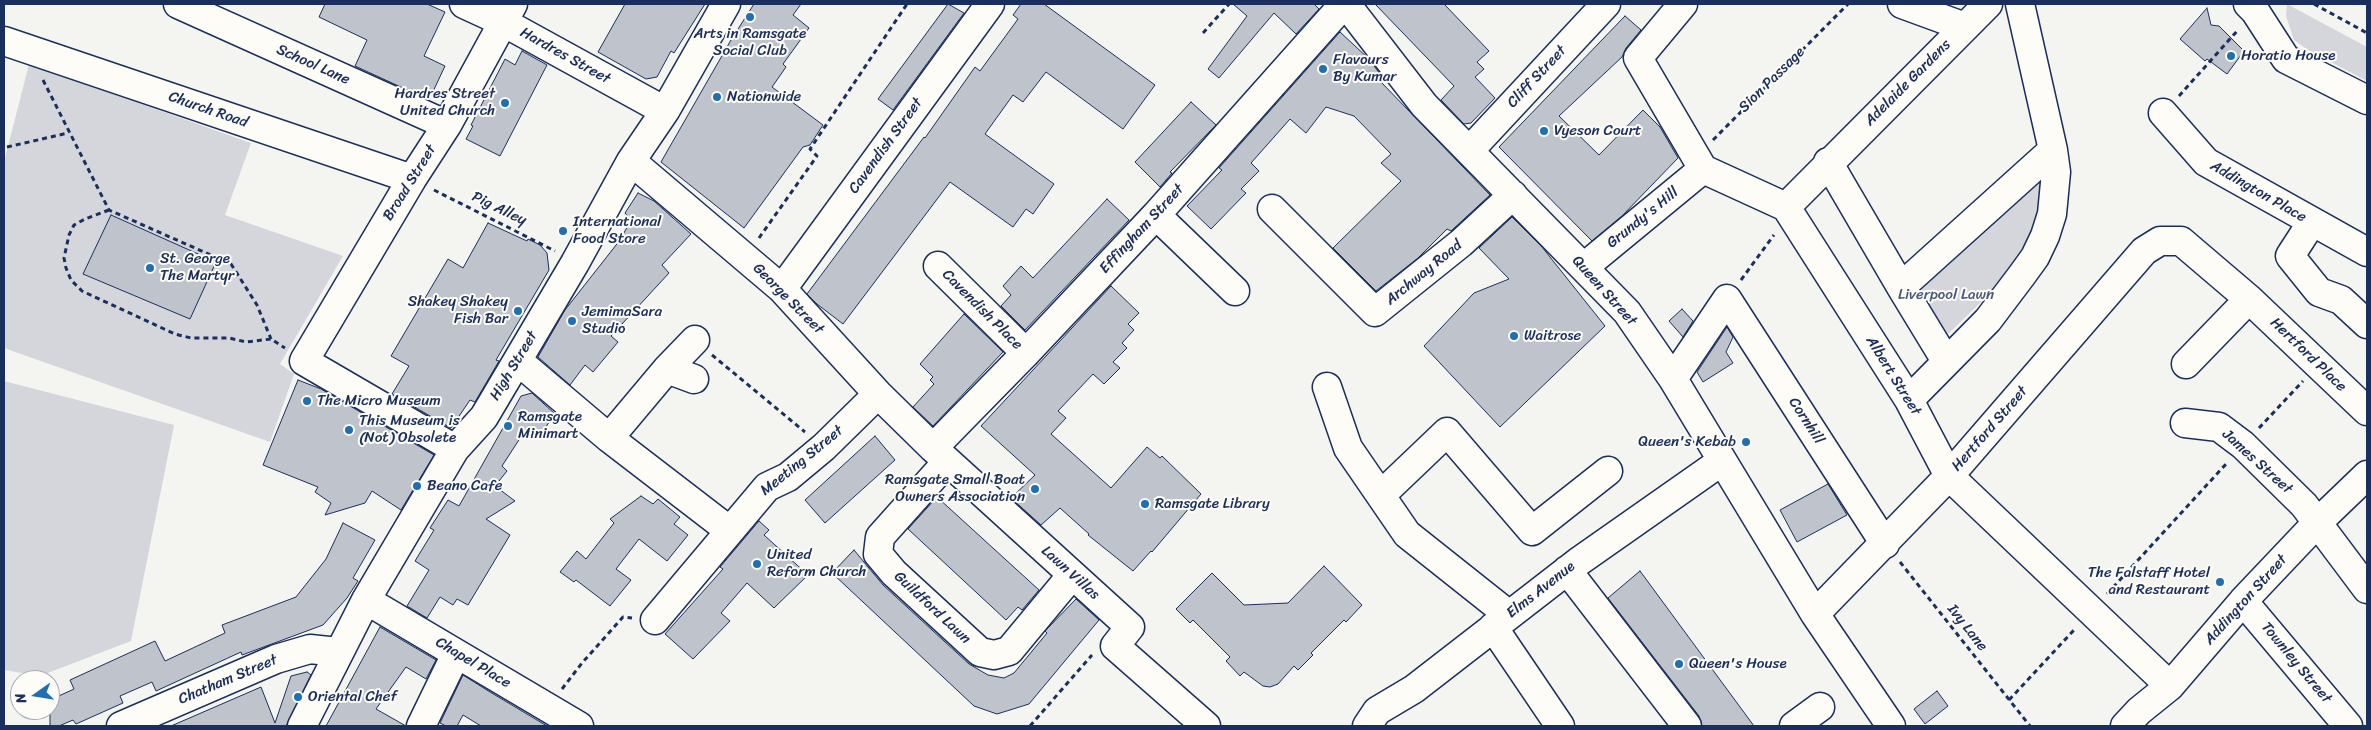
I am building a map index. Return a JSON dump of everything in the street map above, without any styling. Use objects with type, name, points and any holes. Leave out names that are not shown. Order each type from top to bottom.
[{"type":"street","name":"School Lane","points":[[178,4],[447,125]]},
{"type":"street","name":"Hardres Street","points":[[464,4],[508,13],[665,111]]},
{"type":"street","name":"High Street","points":[[302,726],[366,600],[455,449],[484,417],[518,361],[631,161],[665,111],[726,4]]},
{"type":"street","name":"Cavendish Street","points":[[782,289],[990,4]]},
{"type":"street","name":"Queen Street","points":[[1345,4],[1424,105],[1627,312],[1673,379],[1815,614],[1891,726]]},
{"type":"street","name":"Effingham Street","points":[[940,455],[1026,353],[1156,215],[1345,4]]},
{"type":"street","name":"Cliff Street","points":[[1469,151],[1606,4]]},
{"type":"street","points":[[1682,4],[1638,58],[1700,163],[1788,210]]},
{"type":"street","points":[[1902,4],[1964,27]]},
{"type":"street","name":"Adelaide Gardens","points":[[1788,210],[1828,162],[1988,4]]},
{"type":"street","points":[[1909,400],[1988,320],[2035,257],[2045,236],[2052,214],[2056,172],[2053,150],[2020,4]]},
{"type":"street","name":"Broad Street","points":[[304,361],[412,179],[447,125],[508,13]]},
{"type":"street","points":[[2256,13],[2286,59],[2367,100]]},
{"type":"street","name":"Church Road","points":[[4,41],[412,179]]},
{"type":"street","name":"Addington Place","points":[[2163,113],[2206,162],[2367,252]]},
{"type":"street","points":[[1901,287],[2053,150]]},
{"type":"street","name":"George Street","points":[[631,161],[782,289],[878,394],[940,455]]},
{"type":"street","points":[[1828,162],[1946,361]]},
{"type":"street","name":"Grundy's Hill","points":[[1584,267],[1700,163]]},
{"type":"street","name":"Archway Road","points":[[1272,210],[1375,312],[1461,243],[1513,195]]},
{"type":"street","name":"Albert Street","points":[[1788,210],[1909,400],[1949,476],[2170,686]]},
{"type":"street","points":[[1156,215],[1235,291]]},
{"type":"street","points":[[2312,222],[2290,256],[2319,292],[2341,300],[2367,324]]},
{"type":"street","name":"Hertford Place","points":[[2160,241],[2181,242],[2249,298],[2367,411]]},
{"type":"street","name":"Hertford Street","points":[[1815,614],[1949,476],[2144,251],[2160,241]]},
{"type":"street","name":"Cavendish Place","points":[[938,266],[1026,353]]},
{"type":"street","points":[[2186,364],[2249,298]]},
{"type":"street","points":[[1673,379],[1727,299]]},
{"type":"street","name":"Cornhill","points":[[1727,299],[1885,544]]},
{"type":"street","points":[[609,438],[645,411],[667,368],[695,340]]},
{"type":"street","points":[[304,361],[455,449]]},
{"type":"street","points":[[518,361],[609,438],[730,532]]},
{"type":"street","points":[[667,368],[694,379]]},
{"type":"street","points":[[1327,387],[1348,448],[1380,495],[1407,534],[1501,621],[1560,726]]},
{"type":"street","name":"Meeting Street","points":[[655,620],[766,487],[788,477],[824,447],[878,394]]},
{"type":"street","name":"James Street","points":[[2185,423],[2218,427],[2243,445],[2304,505],[2316,524],[2367,589]]},
{"type":"street","points":[[1380,495],[1447,432],[1532,531],[1608,471]]},
{"type":"street","name":"Lawn Villas","points":[[940,455],[1130,628],[1115,646]]},
{"type":"street","name":"Guildford Lawn","points":[[940,455],[880,537],[878,554],[894,573],[980,652],[994,655],[1009,651],[1072,575]]},
{"type":"street","name":"Elms Avenue","points":[[1377,721],[1414,689],[1567,570],[1722,461]]},
{"type":"street","name":"Addington Street","points":[[2138,721],[2244,601],[2316,524],[2367,475]]},
{"type":"street","points":[[1567,570],[1687,726]]},
{"type":"street","name":"Chapel Place","points":[[366,600],[579,726]]},
{"type":"street","name":"Townley Street","points":[[2244,601],[2348,726]]},
{"type":"street","points":[[1115,646],[1177,698],[1206,726]]},
{"type":"street","name":"Chatham Street","points":[[121,726],[276,659],[310,649],[338,652]]},
{"type":"street","points":[[420,726],[456,654]]},
{"type":"street","points":[[1794,726],[1820,707]]},
{"type":"path","points":[[746,257],[817,156],[810,149],[907,4]]},
{"type":"path","points":[[1203,33],[1229,4]]},
{"type":"path","name":"Sion Passage","points":[[1700,163],[1848,4]]},
{"type":"path","points":[[2314,4],[2367,33]]},
{"type":"path","points":[[2163,113],[2256,13]]},
{"type":"path","points":[[31,50],[36,65],[68,133],[109,210],[231,264],[257,305],[271,339],[304,361]]},
{"type":"path","points":[[7,147],[68,133]]},
{"type":"path","name":"Pig Alley","points":[[412,179],[548,246],[575,263]]},
{"type":"path","points":[[109,210],[85,219],[74,226],[69,235],[64,258],[66,268],[71,280],[82,291],[175,334],[191,338],[229,338],[246,342],[271,339]]},
{"type":"path","points":[[1727,299],[1788,210]]},
{"type":"path","points":[[695,340],[824,447]]},
{"type":"path","points":[[2009,700],[2318,364]]},
{"type":"path","name":"Ivy Lane","points":[[1885,544],[2030,726]]},
{"type":"path","points":[[548,708],[582,663],[623,617],[655,620]]},
{"type":"path","points":[[1030,726],[1100,645],[1115,646]]},
{"type":"green space","points":[[2287,4],[2367,47],[2367,81],[2308,50],[2294,40],[2286,16]]},
{"type":"green space","points":[[29,64],[251,143],[225,215],[343,256],[280,364],[294,374],[270,442],[4,348],[4,162]]},
{"type":"green space","name":"Liverpool Lawn","points":[[2040,172],[2045,198],[2021,263],[1940,342],[1908,290]]},
{"type":"green space","points":[[4,381],[174,425],[131,641],[56,670],[4,670]]},
{"type":"building","points":[[325,4],[427,4],[445,12],[424,56],[445,66],[429,100],[355,66],[367,40],[319,17]]},
{"type":"building","points":[[625,4],[705,4],[674,53],[671,51],[657,77],[646,79],[598,52]]},
{"type":"building","points":[[754,4],[801,4],[793,15],[809,28],[783,64],[786,67],[772,87],[823,125],[810,145],[803,147],[744,228],[661,162],[731,40]]},
{"type":"building","points":[[948,4],[964,13],[893,110],[878,99]]},
{"type":"building","points":[[1021,4],[1044,4],[1155,85],[1123,129],[1046,72],[1023,102],[1013,95],[985,134],[1054,184],[1033,214],[1026,209],[1013,227],[950,182],[843,324],[807,294],[925,138],[975,67],[980,71],[1018,19],[1013,15]]},
{"type":"building","points":[[1233,4],[1314,4],[1319,9],[1296,34],[1274,13],[1219,78],[1208,69],[1247,16]]},
{"type":"building","points":[[1375,4],[1444,4],[1489,51],[1477,62],[1484,69],[1475,77],[1495,98],[1471,123],[1464,124],[1441,100],[1454,86]]},
{"type":"building","points":[[2207,8],[2211,25],[2219,26],[2244,51],[2227,74],[2207,59],[2205,61],[2180,39]]},
{"type":"building","name":"Vyeson Court","points":[[1625,16],[1641,30],[1626,48],[1622,57],[1559,116],[1599,155],[1643,110],[1660,127],[1678,158],[1622,216],[1592,241],[1499,147]]},
{"type":"building","points":[[1340,32],[1369,59],[1380,74],[1381,82],[1490,195],[1451,231],[1447,229],[1418,258],[1376,291],[1333,248],[1401,181],[1381,163],[1391,154],[1354,116],[1326,107],[1306,133],[1290,119],[1251,163],[1259,171],[1241,189],[1246,193],[1211,229],[1187,206],[1222,170],[1219,168]]},
{"type":"building","name":"Hardres Street United Church","points":[[522,51],[547,65],[500,156],[466,139],[473,126],[471,125],[505,59],[515,65]]},
{"type":"building","points":[[1191,102],[1216,125],[1170,172],[1172,173],[1160,187],[1135,162]]},
{"type":"building","points":[[638,193],[654,201],[691,234],[662,265],[669,273],[611,336],[618,342],[593,372],[585,365],[570,385],[538,357],[565,310],[620,240],[631,220],[625,213]]},
{"type":"building","points":[[1107,199],[1129,220],[1025,330],[1001,306],[1011,295],[1003,286],[1021,266],[1033,278]]},
{"type":"building","name":"St. George The Martyr","points":[[111,215],[216,262],[190,319],[83,274]]},
{"type":"building","name":"Waitrose","points":[[1512,217],[1542,247],[1605,326],[1500,427],[1424,346],[1474,293],[1509,279],[1479,248]]},
{"type":"building","points":[[488,223],[540,245],[547,253],[549,270],[496,360],[499,361],[475,402],[470,400],[451,428],[392,394],[409,366],[391,356],[448,259],[463,268]]},
{"type":"building","points":[[1111,286],[1139,313],[1128,324],[1134,330],[1122,343],[1127,348],[1113,362],[1120,368],[1104,384],[1093,374],[1058,411],[1066,418],[1051,434],[1111,488],[1147,447],[1160,458],[1162,456],[1201,494],[1152,552],[1133,571],[1088,535],[1060,508],[1041,525],[1011,498],[1035,475],[981,426]]},
{"type":"building","points":[[1682,309],[1693,321],[1683,337],[1669,321]]},
{"type":"building","points":[[964,314],[1003,352],[933,426],[913,407],[934,384],[930,380],[933,377],[920,364]]},
{"type":"building","points":[[1727,327],[1733,337],[1726,352],[1733,363],[1703,382],[1697,372]]},
{"type":"building","points":[[298,380],[321,389],[434,455],[401,510],[372,491],[365,503],[325,515],[331,503],[315,492],[318,487],[263,465]]},
{"type":"building","points":[[532,393],[555,414],[540,435],[528,426],[502,466],[507,471],[495,486],[515,501],[486,519],[510,535],[468,605],[457,599],[453,605],[440,597],[427,618],[407,606],[429,570],[415,561],[434,530],[430,528],[448,500],[459,506],[521,396]]},
{"type":"building","points":[[875,436],[895,460],[825,523],[805,500]]},
{"type":"building","points":[[1828,484],[1847,515],[1797,542],[1780,510]]},
{"type":"building","points":[[641,496],[653,504],[658,499],[680,517],[674,524],[688,535],[667,561],[639,539],[616,569],[631,580],[610,606],[576,580],[574,582],[560,572],[577,551],[586,559],[614,523],[610,519]]},
{"type":"building","points":[[937,497],[1039,590],[1022,610],[1018,607],[1006,620],[908,529]]},
{"type":"building","points":[[759,521],[769,530],[764,535],[808,575],[774,608],[747,583],[721,613],[730,621],[693,659],[665,634],[723,569],[720,567]]},
{"type":"building","points":[[343,523],[375,540],[353,578],[358,581],[347,598],[323,625],[242,655],[241,652],[156,691],[152,682],[120,696],[123,703],[76,724],[73,720],[59,726],[50,726],[50,720],[60,720],[60,695],[74,689],[70,680],[155,641],[165,661],[225,633],[222,625],[296,597],[326,559]]},
{"type":"building","points":[[854,550],[883,585],[969,664],[988,675],[1004,678],[1014,673],[1047,633],[1045,631],[1076,599],[1099,620],[1029,704],[997,714],[974,706],[832,573]]},
{"type":"building","points":[[1324,566],[1362,605],[1311,653],[1313,655],[1298,670],[1294,666],[1278,684],[1270,687],[1263,686],[1244,672],[1240,676],[1226,661],[1230,657],[1193,620],[1190,623],[1176,609],[1212,573],[1244,605],[1288,603]]},
{"type":"building","name":"Queen's House","points":[[1640,571],[1754,726],[1702,726],[1699,716],[1608,598]]},
{"type":"building","points":[[380,627],[436,660],[426,679],[406,667],[376,709],[406,726],[326,726]]},
{"type":"building","points":[[307,672],[311,675],[286,726],[171,726],[261,687],[275,723],[291,676]]},
{"type":"building","points":[[463,675],[547,726],[481,726],[463,715],[457,726],[446,726],[440,723]]},
{"type":"building","points":[[1937,691],[1948,706],[1925,724],[1914,709]]},
{"type":"place","name":"Arts in Ramsgate Social Club","points":[[750,17]]},
{"type":"place","name":"Horatio House","points":[[2231,56]]},
{"type":"place","name":"Flavours By Kumar","points":[[1323,69]]},
{"type":"place","name":"Nationwide","points":[[717,97]]},
{"type":"place","name":"Hardres Street United Church","points":[[505,103]]},
{"type":"place","name":"Vyeson Court","points":[[1544,131]]},
{"type":"place","name":"International Food Store","points":[[563,231]]},
{"type":"place","name":"St. George The Martyr","points":[[150,268]]},
{"type":"place","name":"Shakey Shakey Fish Bar","points":[[518,311]]},
{"type":"place","name":"JemimaSara Studio","points":[[572,321]]},
{"type":"place","name":"Waitrose","points":[[1514,336]]},
{"type":"place","name":"The Micro Museum","points":[[307,401]]},
{"type":"place","name":"Ramsgate Minimart","points":[[508,426]]},
{"type":"place","name":"This Museum is (Not) Obsolete","points":[[349,430]]},
{"type":"place","name":"Queen's Kebab","points":[[1746,442]]},
{"type":"place","name":"Beano Cafe","points":[[417,486]]},
{"type":"place","name":"Ramsgate Small Boat Owners Association","points":[[1035,489]]},
{"type":"place","name":"Ramsgate Library","points":[[1145,504]]},
{"type":"place","name":"United Reform Church","points":[[757,564]]},
{"type":"place","name":"The Falstaff Hotel and Restaurant","points":[[2220,582]]},
{"type":"place","name":"Queen's House","points":[[1679,664]]},
{"type":"place","name":"Oriental Chef","points":[[298,697]]}]
